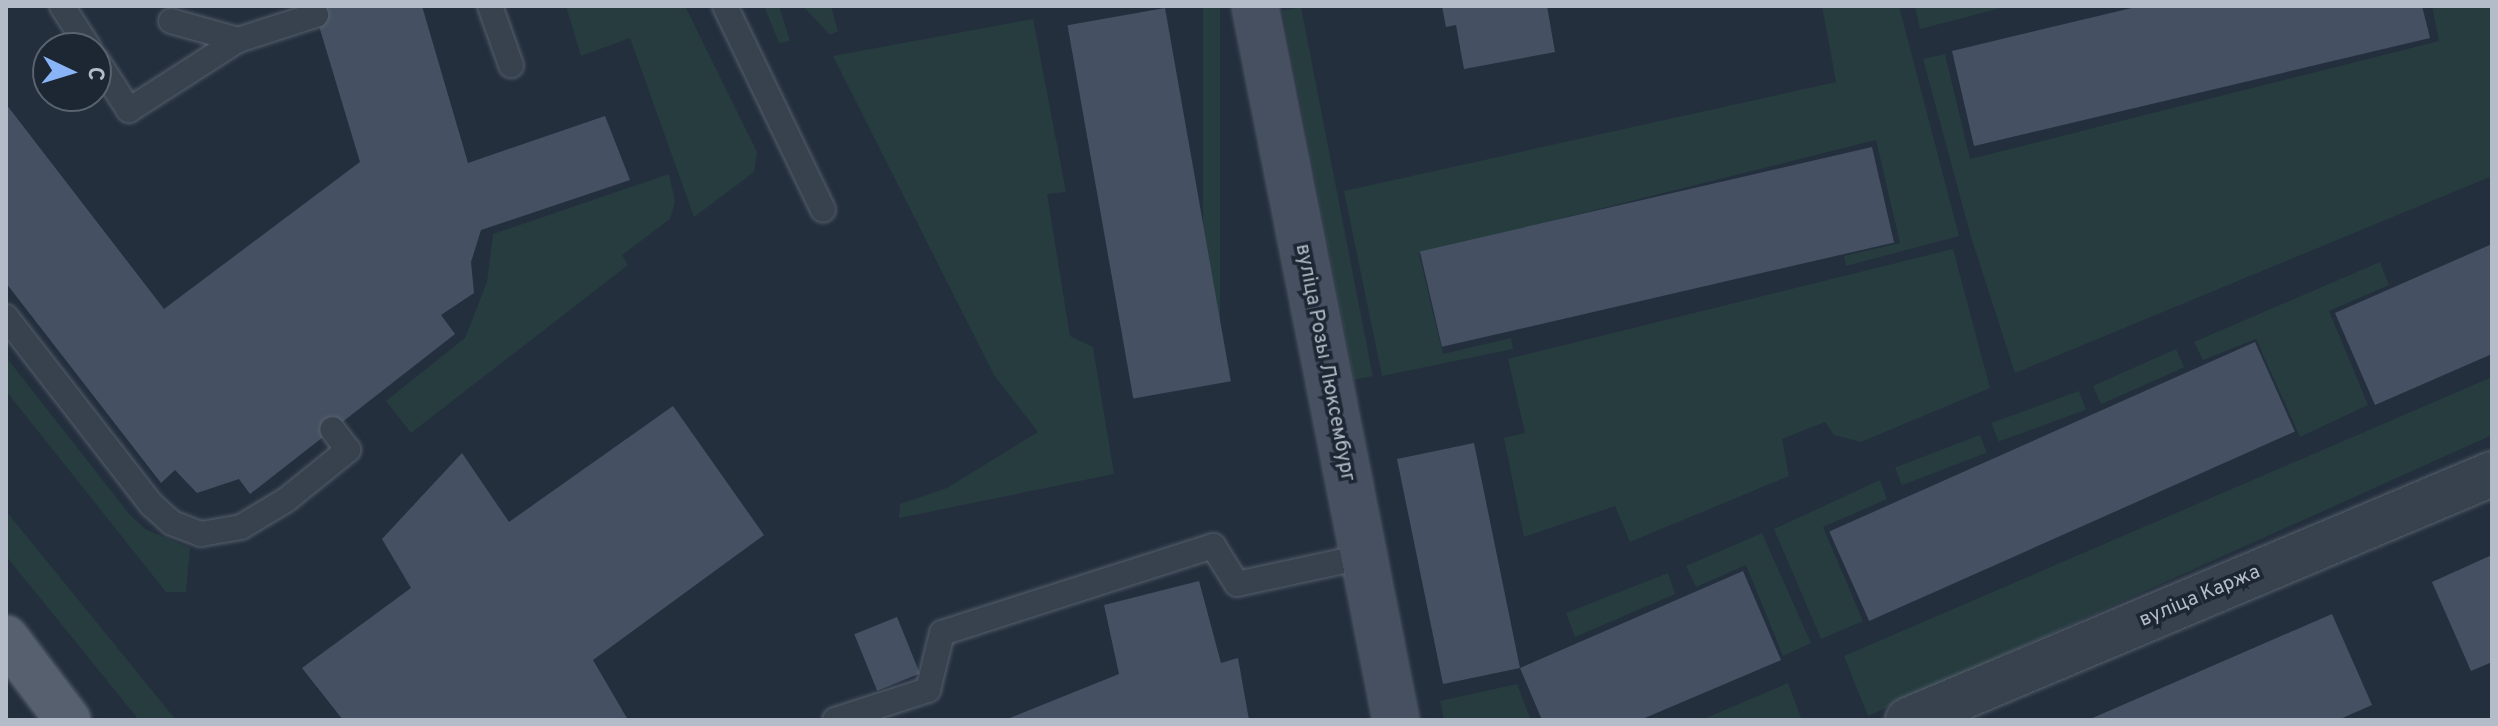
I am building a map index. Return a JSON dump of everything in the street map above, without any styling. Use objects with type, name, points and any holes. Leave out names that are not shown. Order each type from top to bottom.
[{"type":"main road","points":[[6,638],[68,720]]},
{"type":"street","name":"вуліца Розы Люксембург","points":[[1255,6],[1396,720]]},
{"type":"street","name":"вуліца Каржа","points":[[1908,720],[2492,474]]},
{"type":"lane","points":[[62,6],[79,32]]},
{"type":"lane","points":[[490,6],[511,65]]},
{"type":"lane","points":[[725,6],[823,210]]},
{"type":"lane","points":[[112,84],[129,110],[238,40],[316,15]]},
{"type":"lane","points":[[171,21],[238,40]]},
{"type":"lane","points":[[6,317],[152,505],[172,523],[201,534],[241,527],[286,500],[348,450],[332,429]]},
{"type":"lane","points":[[835,720],[928,690],[942,633],[1213,546],[1237,584],[1362,557]]},
{"type":"green space","points":[[566,6],[685,6],[757,152],[754,172],[694,217],[630,38],[581,56]]},
{"type":"green space","points":[[764,6],[779,6],[790,41],[779,43]]},
{"type":"green space","points":[[803,6],[831,6],[838,31],[830,35]]},
{"type":"green space","points":[[1203,6],[1220,6],[1220,381],[1203,381]]},
{"type":"green space","points":[[1822,6],[1899,6],[1959,236],[1846,266],[1844,256],[1900,243],[1876,140],[1419,254],[1443,354],[1511,338],[1513,349],[1382,376],[1344,191],[1836,82]]},
{"type":"green space","points":[[1915,6],[2009,6],[1920,29]]},
{"type":"green space","points":[[2432,6],[2492,6],[2492,176],[2015,373],[1971,237],[1923,59],[1945,54],[1970,159],[2439,41]]},
{"type":"green space","points":[[1301,7],[1373,376],[1354,380],[1282,11]]},
{"type":"green space","points":[[1033,19],[1066,192],[1047,194],[1070,336],[1093,347],[1114,474],[899,518],[900,504],[947,488],[1038,432],[994,375],[833,56]]},
{"type":"green space","points":[[669,174],[675,202],[670,219],[622,255],[628,265],[411,433],[386,401],[465,338],[487,282],[493,234]]},
{"type":"green space","points":[[1953,249],[1990,388],[1861,442],[1834,435],[1825,422],[1782,439],[1789,476],[1630,542],[1615,506],[1524,537],[1504,438],[1525,433],[1508,359]]},
{"type":"green space","points":[[2380,262],[2389,285],[2329,311],[2368,405],[2300,437],[2256,339],[2203,360],[2194,342]]},
{"type":"green space","points":[[2176,349],[2184,367],[2101,404],[2093,386]]},
{"type":"green space","points":[[6,357],[130,515],[145,529],[190,548],[186,592],[166,592],[6,391]]},
{"type":"green space","points":[[2492,377],[2492,435],[1868,716],[1844,656]]},
{"type":"green space","points":[[2079,391],[2086,410],[1998,442],[1992,423]]},
{"type":"green space","points":[[1980,435],[1987,453],[1902,485],[1895,468]]},
{"type":"green space","points":[[1880,480],[1887,499],[1823,527],[1863,621],[1821,639],[1774,529]]},
{"type":"green space","points":[[6,511],[176,720],[139,720],[6,556]]},
{"type":"green space","points":[[1762,533],[1811,643],[1783,656],[1746,565],[1696,587],[1686,566]]},
{"type":"green space","points":[[1668,573],[1675,594],[1575,637],[1566,613]]},
{"type":"green space","points":[[1788,683],[1802,720],[1701,720]]},
{"type":"green space","points":[[1517,684],[1531,720],[1444,720],[1440,701]]},
{"type":"building","points":[[313,6],[422,6],[468,163],[605,116],[630,180],[481,230],[471,262],[474,293],[441,315],[455,334],[250,494],[239,479],[197,493],[175,470],[161,483],[6,283],[6,104],[164,309],[360,162]]},
{"type":"building","points":[[1442,6],[1547,6],[1555,52],[1464,69],[1456,25],[1446,27]]},
{"type":"building","points":[[2140,6],[2422,6],[2430,38],[1974,146],[1952,51]]},
{"type":"building","points":[[1165,8],[1231,381],[1133,398],[1068,25]]},
{"type":"building","points":[[1872,147],[1894,242],[1442,347],[1420,251]]},
{"type":"building","points":[[2492,244],[2492,354],[2375,405],[2335,313]]},
{"type":"building","points":[[2255,342],[2295,432],[1869,621],[1829,532]]},
{"type":"building","points":[[673,406],[764,535],[593,660],[628,720],[343,720],[302,668],[411,588],[382,539],[462,453],[509,522]]},
{"type":"building","points":[[1474,443],[1520,668],[1443,684],[1397,459]]},
{"type":"building","points":[[2492,555],[2492,662],[2471,671],[2432,582]]},
{"type":"building","points":[[1743,571],[1781,660],[1640,720],[1542,720],[1520,668]]},
{"type":"building","points":[[1199,581],[1221,663],[1238,658],[1249,720],[1005,720],[1119,674],[1104,605]]},
{"type":"building","points":[[2332,614],[2372,705],[2338,720],[2088,720]]},
{"type":"building","points":[[897,617],[920,674],[877,691],[854,634]]}]
